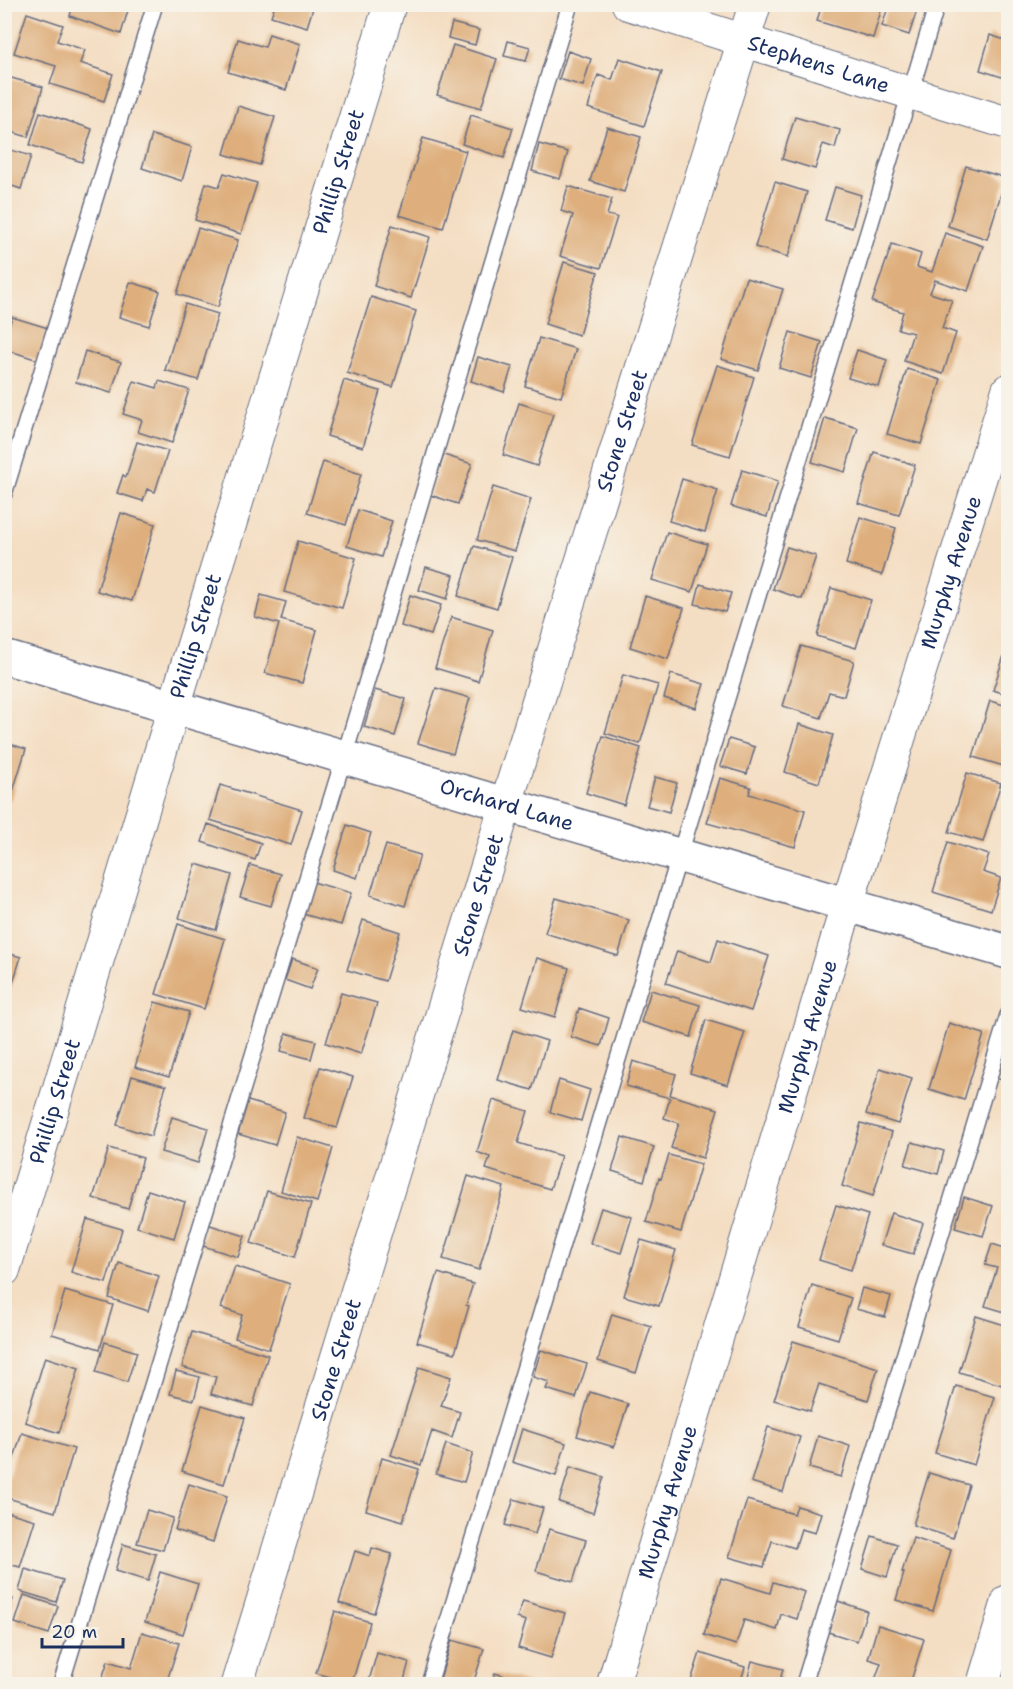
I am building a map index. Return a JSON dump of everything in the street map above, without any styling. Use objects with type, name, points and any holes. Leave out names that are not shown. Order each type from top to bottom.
[{"type":"street","name":"Phillip Street","points":[[4,1270],[390,4]]},
{"type":"street","name":"Stephens Lane","points":[[628,4],[1008,123]]},
{"type":"street","name":"Stone Street","points":[[237,1684],[755,4]]},
{"type":"street","name":"Murphy Avenue","points":[[613,1684],[847,905],[1008,390]]},
{"type":"street","name":"Orchard Lane","points":[[4,657],[1008,952]]},
{"type":"street","points":[[983,1684],[1008,1601]]},
{"type":"lane","points":[[4,494],[156,4]]},
{"type":"lane","points":[[61,1684],[344,757],[570,4]]},
{"type":"lane","points":[[429,1684],[937,4]]},
{"type":"lane","points":[[804,1684],[1008,1015]]},
{"type":"building","points":[[73,4],[123,4],[129,7],[121,34],[70,16]]},
{"type":"building","points":[[822,4],[883,4],[873,38],[817,21]]},
{"type":"building","points":[[889,4],[919,4],[909,35],[882,26]]},
{"type":"building","points":[[275,5],[314,5],[307,27],[271,16]]},
{"type":"building","points":[[27,13],[63,25],[57,41],[85,50],[80,63],[113,74],[104,101],[50,84],[56,66],[14,53]]},
{"type":"building","points":[[452,23],[479,30],[475,45],[448,38]]},
{"type":"building","points":[[269,34],[300,44],[286,90],[228,72],[238,39],[265,47]]},
{"type":"building","points":[[990,35],[1008,41],[1008,79],[980,70]]},
{"type":"building","points":[[508,41],[530,47],[526,61],[504,56]]},
{"type":"building","points":[[453,45],[497,59],[481,108],[437,95]]},
{"type":"building","points":[[568,51],[591,59],[583,86],[559,79]]},
{"type":"building","points":[[619,58],[662,72],[644,126],[588,108],[598,75],[612,80]]},
{"type":"building","points":[[8,77],[43,87],[28,137],[5,130],[5,88]]},
{"type":"building","points":[[238,106],[275,117],[260,165],[224,154]]},
{"type":"building","points":[[40,112],[92,129],[82,162],[30,145]]},
{"type":"building","points":[[471,115],[513,128],[504,158],[462,144]]},
{"type":"building","points":[[795,117],[840,130],[835,148],[823,144],[815,169],[782,159]]},
{"type":"building","points":[[607,127],[641,137],[624,192],[590,181]]},
{"type":"building","points":[[152,135],[192,147],[182,181],[142,168]]},
{"type":"building","points":[[423,138],[466,151],[443,228],[399,215]]},
{"type":"building","points":[[539,144],[568,152],[560,179],[532,171]]},
{"type":"building","points":[[4,148],[31,156],[21,189],[12,186],[7,202],[4,201]]},
{"type":"building","points":[[966,166],[1006,178],[987,239],[948,226]]},
{"type":"building","points":[[224,173],[257,183],[241,234],[195,220],[206,183],[219,187]]},
{"type":"building","points":[[775,182],[807,192],[788,257],[755,247]]},
{"type":"building","points":[[568,186],[612,199],[607,215],[617,217],[601,268],[560,256],[573,215],[561,211]]},
{"type":"building","points":[[835,187],[861,195],[852,228],[825,220]]},
{"type":"building","points":[[392,225],[430,237],[411,298],[374,286]]},
{"type":"building","points":[[198,228],[238,240],[218,307],[177,294]]},
{"type":"building","points":[[945,233],[983,246],[968,291],[935,280],[930,293],[952,300],[942,328],[956,333],[943,374],[904,361],[913,333],[898,329],[903,312],[872,302],[892,244],[921,254],[917,267],[932,272]]},
{"type":"building","points":[[564,262],[598,272],[579,335],[545,324]]},
{"type":"building","points":[[746,278],[783,289],[758,370],[721,359]]},
{"type":"building","points":[[130,282],[160,291],[149,326],[119,317]]},
{"type":"building","points":[[371,297],[416,311],[393,387],[347,373]]},
{"type":"building","points":[[185,304],[218,314],[198,380],[165,370]]},
{"type":"building","points":[[12,317],[48,328],[38,360],[4,349]]},
{"type":"building","points":[[790,332],[822,342],[811,378],[779,368]]},
{"type":"building","points":[[539,338],[576,349],[561,397],[525,386]]},
{"type":"building","points":[[857,350],[887,360],[879,387],[848,378]]},
{"type":"building","points":[[85,351],[121,362],[111,393],[76,382]]},
{"type":"building","points":[[478,357],[512,367],[504,392],[471,381]]},
{"type":"building","points":[[717,365],[754,377],[730,456],[692,445]]},
{"type":"building","points":[[907,369],[941,380],[921,444],[887,434]]},
{"type":"building","points":[[344,380],[380,391],[363,447],[327,436]]},
{"type":"building","points":[[134,381],[157,388],[159,381],[189,390],[172,443],[138,432],[142,420],[123,414]]},
{"type":"building","points":[[519,403],[553,414],[537,466],[503,455]]},
{"type":"building","points":[[825,418],[858,428],[845,472],[812,462]]},
{"type":"building","points":[[137,442],[168,451],[155,492],[147,489],[143,501],[117,493],[123,475],[126,477]]},
{"type":"building","points":[[874,452],[915,465],[899,515],[858,503]]},
{"type":"building","points":[[444,455],[472,464],[458,504],[430,495]]},
{"type":"building","points":[[323,462],[361,474],[346,525],[307,513]]},
{"type":"building","points":[[742,470],[778,481],[767,517],[731,506]]},
{"type":"building","points":[[682,479],[718,490],[705,532],[669,521]]},
{"type":"building","points":[[493,487],[531,499],[515,551],[477,540]]},
{"type":"building","points":[[358,510],[392,521],[381,557],[347,546]]},
{"type":"building","points":[[121,513],[155,524],[132,601],[97,591]]},
{"type":"building","points":[[860,517],[896,528],[882,575],[846,564]]},
{"type":"building","points":[[667,532],[707,544],[692,592],[652,580]]},
{"type":"building","points":[[298,541],[356,558],[342,608],[284,592]]},
{"type":"building","points":[[474,546],[512,557],[497,608],[458,596]]},
{"type":"building","points":[[787,547],[816,556],[802,599],[773,589]]},
{"type":"building","points":[[426,567],[454,575],[447,599],[419,590]]},
{"type":"building","points":[[700,584],[731,593],[725,612],[695,604]]},
{"type":"building","points":[[831,588],[871,600],[856,648],[817,636]]},
{"type":"building","points":[[261,595],[286,602],[281,620],[317,630],[302,683],[265,673],[279,624],[255,617]]},
{"type":"building","points":[[410,595],[441,605],[431,635],[401,626]]},
{"type":"building","points":[[645,596],[684,608],[668,659],[630,647]]},
{"type":"building","points":[[451,617],[493,630],[478,681],[435,668]]},
{"type":"building","points":[[1008,643],[1008,695],[993,690]]},
{"type":"building","points":[[801,646],[854,661],[844,696],[829,692],[821,718],[783,706]]},
{"type":"building","points":[[671,674],[704,684],[696,708],[664,698]]},
{"type":"building","points":[[623,675],[658,685],[640,744],[605,733]]},
{"type":"building","points":[[436,688],[470,698],[453,754],[418,743]]},
{"type":"building","points":[[375,690],[406,699],[395,736],[364,727]]},
{"type":"building","points":[[990,701],[1008,706],[1007,767],[973,757]]},
{"type":"building","points":[[799,724],[833,735],[819,783],[785,772]]},
{"type":"building","points":[[603,736],[641,748],[624,805],[586,793]]},
{"type":"building","points":[[729,739],[755,747],[747,774],[720,766]]},
{"type":"building","points":[[4,742],[26,749],[10,801],[4,799]]},
{"type":"building","points":[[967,773],[1001,783],[983,842],[949,832]]},
{"type":"building","points":[[655,777],[677,783],[669,812],[647,806]]},
{"type":"building","points":[[720,778],[751,787],[749,794],[805,810],[795,847],[707,823]]},
{"type":"building","points":[[220,785],[302,810],[291,845],[210,820]]},
{"type":"building","points":[[208,824],[261,843],[255,860],[202,842]]},
{"type":"building","points":[[347,825],[371,833],[357,878],[333,870]]},
{"type":"building","points":[[948,842],[989,855],[983,872],[1001,878],[991,910],[933,892]]},
{"type":"building","points":[[386,845],[420,855],[405,906],[370,895]]},
{"type":"building","points":[[196,864],[232,875],[216,930],[179,918]]},
{"type":"building","points":[[250,865],[281,874],[271,906],[240,897]]},
{"type":"building","points":[[313,882],[351,893],[341,925],[303,914]]},
{"type":"building","points":[[556,898],[629,920],[618,956],[545,933]]},
{"type":"building","points":[[363,920],[400,932],[385,981],[347,970]]},
{"type":"building","points":[[178,924],[225,939],[204,1009],[156,994]]},
{"type":"building","points":[[718,939],[769,956],[751,1011],[666,983],[677,951],[711,962]]},
{"type":"building","points":[[4,952],[21,957],[5,1008],[4,1008]]},
{"type":"building","points":[[537,958],[569,968],[555,1017],[522,1007]]},
{"type":"building","points":[[292,959],[318,968],[310,989],[285,980]]},
{"type":"building","points":[[651,990],[700,1005],[691,1037],[641,1022]]},
{"type":"building","points":[[341,993],[377,1003],[361,1054],[326,1043]]},
{"type":"building","points":[[155,1002],[189,1012],[169,1077],[135,1067]]},
{"type":"building","points":[[579,1008],[609,1018],[601,1046],[571,1037]]},
{"type":"building","points":[[706,1020],[745,1032],[728,1085],[690,1073]]},
{"type":"building","points":[[949,1023],[984,1034],[964,1100],[929,1089]]},
{"type":"building","points":[[513,1030],[547,1041],[532,1090],[498,1080]]},
{"type":"building","points":[[286,1033],[316,1041],[311,1059],[281,1051]]},
{"type":"building","points":[[1003,1044],[1008,1045],[1008,1082],[993,1077]]},
{"type":"building","points":[[633,1061],[676,1074],[670,1095],[718,1109],[703,1158],[671,1148],[679,1123],[664,1118],[670,1098],[626,1086]]},
{"type":"building","points":[[320,1067],[353,1077],[337,1128],[304,1118]]},
{"type":"building","points":[[880,1068],[912,1078],[898,1124],[866,1114]]},
{"type":"building","points":[[132,1076],[166,1086],[151,1136],[117,1125]]},
{"type":"building","points":[[559,1080],[590,1090],[581,1121],[550,1112]]},
{"type":"building","points":[[493,1100],[528,1111],[518,1143],[561,1156],[550,1189],[486,1169],[490,1157],[477,1152]]},
{"type":"building","points":[[248,1101],[285,1112],[275,1145],[238,1134]]},
{"type":"building","points":[[172,1117],[208,1128],[198,1163],[161,1152]]},
{"type":"building","points":[[861,1123],[892,1132],[873,1196],[842,1186]]},
{"type":"building","points":[[297,1137],[333,1148],[317,1202],[281,1191]]},
{"type":"building","points":[[622,1137],[654,1147],[644,1181],[612,1171]]},
{"type":"building","points":[[912,1142],[944,1151],[938,1174],[905,1165]]},
{"type":"building","points":[[109,1148],[143,1158],[128,1209],[93,1198]]},
{"type":"building","points":[[669,1155],[701,1164],[681,1232],[646,1222],[659,1178],[661,1179]]},
{"type":"building","points":[[468,1176],[504,1187],[479,1270],[443,1259]]},
{"type":"building","points":[[148,1190],[185,1202],[174,1238],[137,1227]]},
{"type":"building","points":[[267,1191],[311,1204],[295,1257],[251,1243]]},
{"type":"building","points":[[964,1197],[993,1206],[983,1236],[955,1228]]},
{"type":"building","points":[[836,1205],[868,1215],[851,1270],[819,1260]]},
{"type":"building","points":[[601,1208],[632,1217],[621,1253],[590,1243]]},
{"type":"building","points":[[891,1213],[923,1223],[913,1254],[881,1245]]},
{"type":"building","points":[[87,1219],[122,1229],[106,1283],[71,1272]]},
{"type":"building","points":[[207,1224],[245,1236],[238,1257],[200,1245]]},
{"type":"building","points":[[641,1240],[676,1250],[659,1306],[624,1296]]},
{"type":"building","points":[[992,1244],[1008,1249],[1008,1313],[985,1306],[997,1268],[985,1265]]},
{"type":"building","points":[[119,1263],[159,1276],[148,1311],[109,1298]]},
{"type":"building","points":[[235,1266],[290,1284],[269,1349],[235,1338],[242,1315],[221,1308]]},
{"type":"building","points":[[438,1273],[473,1284],[455,1353],[417,1342]]},
{"type":"building","points":[[812,1285],[851,1298],[838,1339],[799,1327]]},
{"type":"building","points":[[862,1288],[891,1296],[885,1317],[856,1309]]},
{"type":"building","points":[[65,1291],[113,1305],[100,1349],[52,1334]]},
{"type":"building","points":[[612,1314],[651,1326],[636,1373],[598,1361]]},
{"type":"building","points":[[976,1316],[1008,1326],[1008,1362],[1002,1385],[959,1372]]},
{"type":"building","points":[[192,1332],[268,1355],[253,1406],[211,1394],[216,1377],[182,1367]]},
{"type":"building","points":[[793,1341],[878,1368],[868,1400],[819,1384],[810,1411],[774,1400]]},
{"type":"building","points":[[105,1342],[137,1352],[127,1382],[96,1372]]},
{"type":"building","points":[[541,1350],[587,1364],[576,1398],[546,1389],[549,1382],[533,1377]]},
{"type":"building","points":[[45,1357],[79,1368],[59,1433],[25,1422]]},
{"type":"building","points":[[419,1367],[451,1377],[441,1406],[460,1412],[452,1438],[432,1431],[421,1465],[391,1455]]},
{"type":"building","points":[[176,1371],[200,1377],[194,1400],[170,1394]]},
{"type":"building","points":[[956,1386],[995,1397],[974,1465],[935,1453]]},
{"type":"building","points":[[590,1392],[628,1404],[614,1447],[577,1436]]},
{"type":"building","points":[[202,1405],[245,1418],[224,1484],[182,1471]]},
{"type":"building","points":[[768,1427],[800,1437],[783,1492],[751,1482]]},
{"type":"building","points":[[522,1429],[566,1443],[556,1476],[512,1462]]},
{"type":"building","points":[[22,1433],[74,1449],[55,1512],[4,1497],[4,1489]]},
{"type":"building","points":[[818,1436],[850,1446],[841,1477],[809,1468]]},
{"type":"building","points":[[446,1444],[473,1453],[464,1482],[436,1474]]},
{"type":"building","points":[[382,1458],[419,1469],[403,1521],[366,1510]]},
{"type":"building","points":[[570,1467],[604,1477],[593,1513],[559,1502]]},
{"type":"building","points":[[929,1473],[969,1485],[953,1538],[913,1525]]},
{"type":"building","points":[[189,1484],[227,1496],[213,1542],[175,1530]]},
{"type":"building","points":[[514,1499],[543,1508],[535,1534],[505,1525]]},
{"type":"building","points":[[747,1500],[794,1514],[797,1506],[821,1513],[815,1533],[801,1529],[795,1548],[772,1541],[764,1567],[729,1557]]},
{"type":"building","points":[[147,1510],[173,1518],[163,1550],[137,1543]]},
{"type":"building","points":[[4,1511],[35,1520],[20,1567],[4,1563]]},
{"type":"building","points":[[549,1529],[586,1540],[573,1582],[536,1571]]},
{"type":"building","points":[[872,1536],[897,1544],[887,1577],[862,1569]]},
{"type":"building","points":[[913,1538],[951,1550],[933,1611],[896,1600]]},
{"type":"building","points":[[123,1544],[156,1554],[148,1581],[115,1571]]},
{"type":"building","points":[[372,1548],[392,1554],[374,1613],[339,1603],[355,1551],[370,1556]]},
{"type":"building","points":[[25,1569],[63,1580],[56,1602],[19,1591]]},
{"type":"building","points":[[160,1572],[198,1584],[183,1634],[145,1622]]},
{"type":"building","points":[[721,1578],[770,1593],[773,1582],[805,1592],[797,1619],[781,1614],[777,1630],[744,1620],[736,1645],[704,1635]]},
{"type":"building","points":[[24,1595],[58,1606],[49,1634],[15,1623]]},
{"type":"building","points":[[5,1597],[13,1599],[5,1624]]},
{"type":"building","points":[[523,1601],[565,1613],[551,1658],[518,1648],[526,1621],[517,1618]]},
{"type":"building","points":[[838,1601],[867,1611],[857,1641],[828,1632]]},
{"type":"building","points":[[335,1611],[370,1622],[352,1683],[316,1673]]},
{"type":"building","points":[[878,1625],[924,1639],[910,1684],[889,1684],[875,1680],[881,1663],[868,1659]]},
{"type":"building","points":[[142,1632],[179,1643],[166,1684],[100,1684],[108,1661],[131,1668]]},
{"type":"building","points":[[452,1640],[484,1649],[473,1684],[458,1684],[440,1679]]},
{"type":"building","points":[[377,1653],[409,1662],[403,1684],[368,1684]]},
{"type":"building","points":[[700,1653],[745,1667],[740,1684],[690,1684]]},
{"type":"building","points":[[752,1661],[783,1669],[779,1684],[746,1684]]},
{"type":"building","points":[[495,1673],[531,1684],[492,1684]]}]
